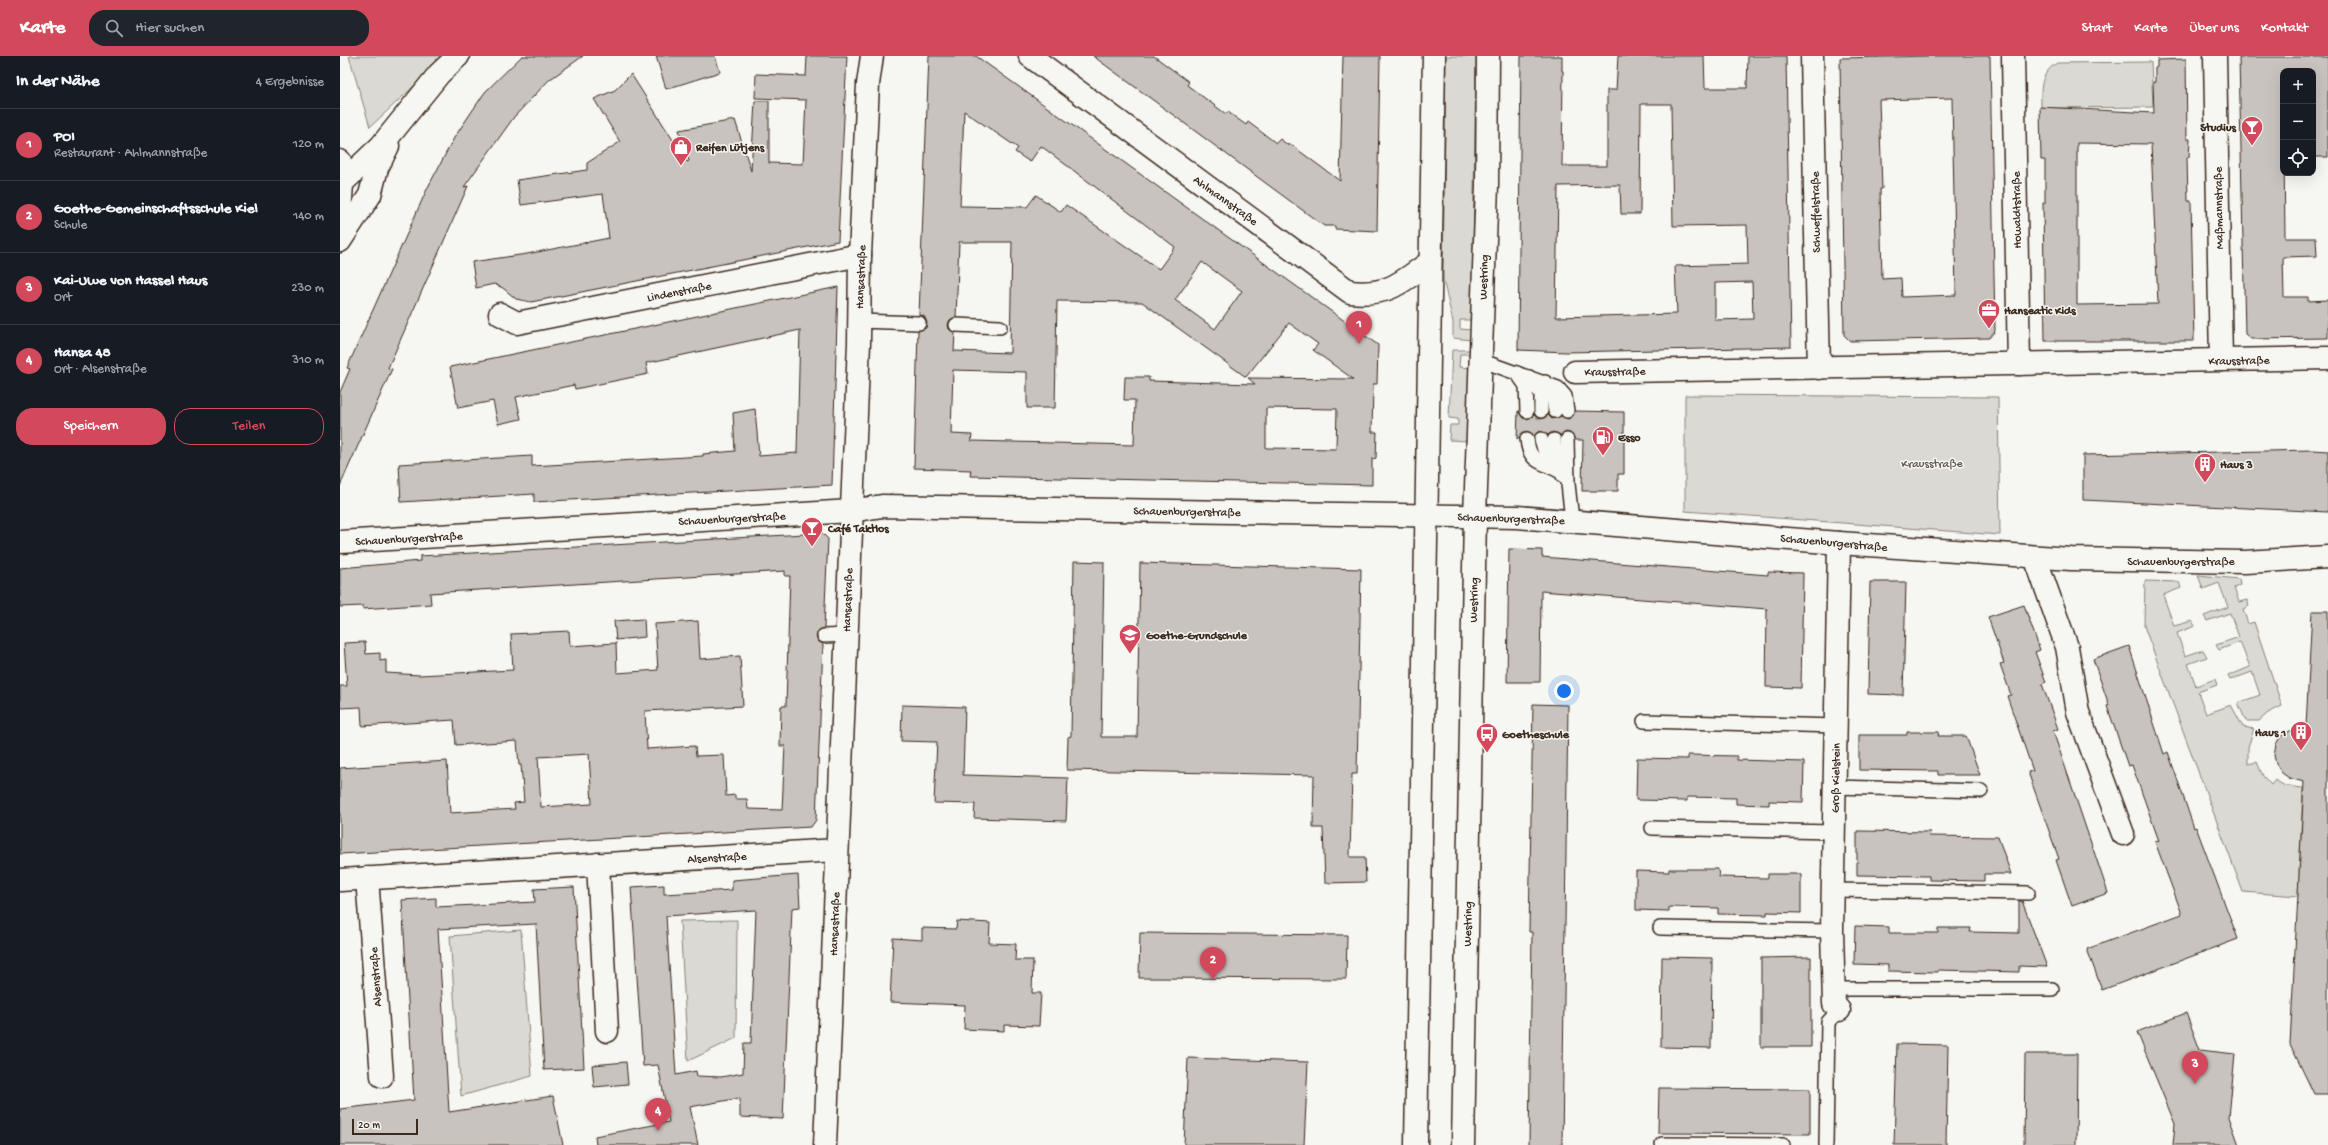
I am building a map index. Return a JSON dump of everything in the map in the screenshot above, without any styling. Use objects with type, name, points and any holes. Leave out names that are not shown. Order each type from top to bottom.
[{"type":"street","points":[[341,185],[396,128],[439,74],[458,56]]},
{"type":"street","name":"Hansastraße","points":[[825,1145],[859,321],[860,255],[868,84],[872,56]]},
{"type":"street","name":"Ahlmannstraße","points":[[1030,56],[1350,292],[1378,293],[1395,286],[1430,262]]},
{"type":"street","points":[[1416,1145],[1434,56]]},
{"type":"street","name":"Westring","points":[[1464,1145],[1474,516],[1487,185],[1488,56]]},
{"type":"street","name":"Schweffelstraße","points":[[1812,56],[1819,368]]},
{"type":"street","name":"Howaldtstraße","points":[[2013,56],[2019,364]]},
{"type":"street","name":"Maßmannstraße","points":[[2216,56],[2221,360]]},
{"type":"street","points":[[340,241],[370,195],[377,168],[396,128]]},
{"type":"street","points":[[340,160],[340,213]]},
{"type":"street","name":"Lindenstraße","points":[[500,314],[517,323],[860,255]]},
{"type":"street","name":"Krausstraße","points":[[1575,372],[2328,358]]},
{"type":"street","name":"Schauenburgerstraße","points":[[340,542],[851,511],[882,506],[1474,516],[1572,520],[1839,544],[2116,561],[2245,562],[2328,558]]},
{"type":"street","name":"Groß Kielstein","points":[[1839,544],[1832,931],[1834,1004],[1839,1010]]},
{"type":"street","points":[[2035,557],[2067,647],[2078,712],[2123,834]]},
{"type":"street","name":"Alsenstraße","points":[[340,880],[837,850]]},
{"type":"street","points":[[598,864],[608,1031]]},
{"type":"street","name":"Alsenstraße","points":[[367,878],[382,1076]]},
{"type":"lane","points":[[859,321],[919,323]]},
{"type":"lane","points":[[956,325],[1000,327]]},
{"type":"lane","points":[[1480,360],[1545,382],[1558,388],[1565,396],[1561,411]]},
{"type":"lane","points":[[1523,375],[1526,386],[1527,411]]},
{"type":"lane","points":[[1523,375],[1541,394],[1541,411]]},
{"type":"lane","points":[[1527,439],[1528,452],[1535,459],[1560,471]]},
{"type":"lane","points":[[1541,439],[1546,456],[1560,471],[1568,484]]},
{"type":"lane","points":[[1554,440],[1560,471]]},
{"type":"lane","points":[[1568,440],[1568,484],[1572,520]]},
{"type":"lane","points":[[824,636],[846,635]]},
{"type":"lane","points":[[1644,721],[1836,726]]},
{"type":"lane","points":[[1834,787],[1981,791]]},
{"type":"lane","points":[[1652,828],[1834,832]]},
{"type":"lane","points":[[1833,890],[2028,893]]},
{"type":"lane","points":[[1660,928],[1832,931]]},
{"type":"lane","points":[[1833,988],[2052,989]]},
{"type":"lane","points":[[1826,1145],[1828,1022],[1839,1010]]},
{"type":"lane","points":[[1662,1144],[1782,1145]]},
{"type":"green space","points":[[349,56],[446,56],[370,127]]},
{"type":"green space","points":[[1446,56],[1476,56],[1472,320],[1460,320],[1460,329],[1471,330],[1471,340],[1453,338],[1453,322],[1443,279]]},
{"type":"green space","points":[[2151,62],[2153,107],[2041,108],[2042,82],[2047,72],[2057,63]]},
{"type":"green space","points":[[1452,350],[1470,350],[1470,354],[1460,354],[1459,367],[1470,368],[1467,441],[1449,440],[1450,425],[1458,425],[1458,419],[1449,418]]},
{"type":"green space","name":"Krausstraße","points":[[1685,395],[1998,397],[2000,535],[1685,511]]},
{"type":"green space","points":[[2198,575],[2239,579],[2240,585],[2234,588],[2239,602],[2247,600],[2249,606],[2243,609],[2248,624],[2254,622],[2282,706],[2268,713],[2259,721],[2246,721],[2238,703],[2260,695],[2252,672],[2230,680],[2228,676],[2250,667],[2240,642],[2219,650],[2216,645],[2239,637],[2230,613],[2207,621],[2204,616],[2228,607],[2219,583],[2203,589]]},
{"type":"green space","points":[[2145,581],[2179,582],[2181,588],[2163,595],[2174,626],[2192,621],[2195,626],[2177,633],[2185,656],[2203,650],[2207,657],[2188,664],[2196,686],[2215,679],[2217,685],[2198,692],[2206,714],[2231,705],[2243,727],[2254,729],[2248,747],[2248,764],[2257,762],[2263,776],[2271,785],[2275,780],[2285,786],[2303,788],[2298,896],[2243,892],[2144,626]]},
{"type":"green space","points":[[737,920],[736,1038],[688,1061],[680,921]]},
{"type":"green space","points":[[521,930],[532,1076],[461,1096],[450,936]]},
{"type":"building","points":[[522,56],[583,56],[549,80],[514,117],[464,187],[468,186],[388,368],[392,369],[340,486],[340,392],[350,369],[347,368],[427,189],[454,138],[485,92]]},
{"type":"building","points":[[656,56],[715,56],[720,72],[666,89]]},
{"type":"building","points":[[807,56],[847,56],[838,241],[531,302],[516,299],[503,288],[494,284],[476,288],[472,262],[527,254],[609,238],[603,194],[521,205],[517,180],[587,170],[587,163],[620,142],[594,99],[615,90],[631,74],[687,162],[689,161],[679,130],[735,120],[751,171],[755,101],[769,101],[769,163],[803,164],[806,100],[755,98],[756,74],[806,76]]},
{"type":"building","points":[[929,56],[976,56],[1378,345],[1377,384],[1373,384],[1372,432],[1377,432],[1376,458],[1372,459],[1372,485],[970,476],[971,470],[914,468],[918,331],[926,328],[927,323],[924,316],[919,315]],"holes":[[[964,111],[1018,148],[1015,152],[1030,162],[1041,146],[1175,247],[1159,269],[1066,205],[1061,212],[1036,195],[1027,207],[960,206]],[[959,242],[1012,242],[1010,353],[954,351],[955,333],[949,329],[948,325],[950,320],[956,317]],[[1202,262],[1242,291],[1215,329],[1175,300]],[[1057,301],[1142,302],[1246,377],[1289,323],[1318,344],[1313,350],[1353,379],[1248,378],[1255,384],[1149,381],[1149,377],[1125,377],[1124,400],[1135,400],[1134,445],[971,441],[972,435],[951,434],[953,370],[1027,372],[1027,408],[1055,408]],[[1266,408],[1337,409],[1336,449],[1266,448]]]},
{"type":"building","points":[[1093,56],[1154,56],[1189,82],[1187,85],[1226,114],[1228,112],[1246,125],[1248,122],[1276,143],[1280,139],[1289,146],[1290,144],[1340,181],[1343,56],[1380,56],[1377,231],[1335,229],[1335,226],[1324,226]]},
{"type":"building","points":[[1521,56],[1562,56],[1562,166],[1607,166],[1607,90],[1616,90],[1618,56],[1704,56],[1705,88],[1747,88],[1748,56],[1786,56],[1791,347],[1567,352],[1518,350]],"holes":[[[1641,104],[1671,104],[1673,226],[1747,225],[1748,264],[1675,266],[1677,314],[1556,317],[1558,186],[1620,185],[1621,214],[1640,214]],[[1752,282],[1753,319],[1715,320],[1715,283]]]},
{"type":"building","points":[[1990,56],[1995,331],[1989,338],[1850,341],[1844,335],[1840,58]],"holes":[[[1952,98],[1956,295],[1902,297],[1901,278],[1882,279],[1880,189],[1882,189],[1879,100]]]},
{"type":"building","points":[[2239,57],[2328,57],[2328,157],[2316,157],[2316,68],[2280,68],[2280,176],[2284,176],[2285,238],[2316,238],[2317,256],[2283,257],[2284,297],[2308,297],[2308,301],[2328,300],[2328,338],[2251,339],[2245,334]]},
{"type":"building","points":[[2186,59],[2187,139],[2190,139],[2189,157],[2187,157],[2188,201],[2191,201],[2194,341],[2045,341],[2043,203],[2045,203],[2045,160],[2041,160],[2040,107],[2154,113],[2153,82],[2155,82],[2155,68],[2157,67],[2157,60]],"holes":[[[2077,143],[2151,144],[2158,304],[2077,305]]]},
{"type":"building","points":[[838,287],[832,485],[534,502],[534,494],[401,502],[399,464],[532,456],[532,466],[703,456],[703,454],[735,451],[733,413],[755,409],[759,456],[797,453],[800,330],[646,363],[648,374],[575,389],[574,385],[516,397],[521,419],[498,424],[493,401],[458,408],[450,367]]},
{"type":"building","points":[[1518,411],[1523,418],[1527,419],[1534,415],[1541,419],[1548,415],[1552,419],[1561,416],[1568,419],[1572,417],[1575,411],[1624,412],[1624,474],[1618,474],[1618,491],[1582,491],[1583,440],[1575,440],[1570,433],[1566,432],[1561,435],[1553,432],[1548,435],[1539,431],[1534,436],[1526,431],[1517,439]]},
{"type":"building","name":"Haus 3","points":[[2312,450],[2328,451],[2328,512],[2083,500],[2083,455]]},
{"type":"building","points":[[822,533],[828,539],[824,628],[819,630],[816,636],[818,641],[823,644],[816,820],[811,827],[340,854],[340,768],[447,761],[450,813],[515,809],[514,803],[524,802],[521,765],[519,765],[517,741],[456,745],[454,720],[362,726],[361,707],[340,708],[340,686],[347,686],[344,643],[365,642],[366,654],[380,653],[380,661],[386,660],[386,673],[420,675],[513,670],[511,634],[569,631],[570,646],[616,643],[617,673],[658,670],[655,624],[698,621],[700,659],[740,656],[743,706],[645,711],[647,749],[695,746],[696,756],[724,755],[726,796],[735,795],[735,799],[747,799],[748,809],[782,810],[785,746],[780,746],[781,706],[786,706],[790,576],[785,576],[785,571],[430,593],[431,604],[363,609],[363,606],[340,607],[340,568],[420,561],[420,556]],"holes":[[[589,754],[592,804],[541,807],[538,757]]]},
{"type":"building","points":[[1509,549],[1542,550],[1542,557],[1768,575],[1768,572],[1803,573],[1801,688],[1766,687],[1767,609],[1541,591],[1540,682],[1507,682]]},
{"type":"building","points":[[1074,561],[1104,562],[1101,737],[1137,737],[1140,563],[1361,569],[1357,774],[1352,774],[1350,857],[1365,857],[1366,882],[1325,883],[1323,828],[1313,828],[1314,775],[1067,770],[1068,737],[1071,736]]},
{"type":"building","points":[[1870,582],[1906,582],[1903,695],[1868,694]]},
{"type":"building","points":[[2024,605],[2040,650],[2035,652],[2046,682],[2042,684],[2058,729],[2053,731],[2108,893],[2072,906],[2056,860],[2059,859],[2028,772],[2033,771],[2007,696],[2011,695],[2000,664],[2004,663],[1988,617]]},
{"type":"building","points":[[2312,611],[2328,611],[2328,1094],[2314,1094],[2290,1044],[2304,782],[2289,778],[2282,773],[2276,764],[2274,755],[2276,744],[2281,736],[2290,731],[2306,726]]},
{"type":"building","points":[[644,619],[645,637],[616,640],[614,621]]},
{"type":"building","points":[[2129,646],[2164,754],[2168,752],[2194,828],[2196,827],[2238,939],[2102,990],[2087,949],[2182,914],[2155,842],[2159,841],[2132,765],[2128,766],[2107,706],[2109,705],[2093,659]]},
{"type":"building","points":[[1533,704],[1568,705],[1562,1145],[1529,1145],[1532,932],[1529,932]]},
{"type":"building","points":[[902,705],[965,707],[963,775],[1068,778],[1066,821],[974,818],[975,804],[934,803],[937,742],[901,741]]},
{"type":"building","points":[[1907,732],[1939,732],[1938,736],[1966,736],[1980,775],[1938,775],[1938,771],[1859,770],[1859,735],[1907,735]]},
{"type":"building","points":[[1688,755],[1737,756],[1737,760],[1804,762],[1803,802],[1769,801],[1769,805],[1736,804],[1736,798],[1687,797],[1687,801],[1636,800],[1637,758],[1688,759]]},
{"type":"building","points":[[1857,831],[1930,832],[1929,836],[1998,837],[2011,874],[1984,874],[1984,881],[1929,880],[1929,876],[1857,875]]},
{"type":"building","points":[[1669,869],[1718,869],[1719,877],[1768,878],[1768,874],[1801,874],[1801,913],[1767,912],[1767,915],[1718,914],[1718,908],[1669,907],[1669,911],[1636,910],[1636,871],[1669,872]]},
{"type":"building","points":[[798,875],[800,907],[792,908],[783,1119],[740,1117],[740,1098],[690,1107],[698,1145],[596,1145],[595,1136],[669,1122],[658,1065],[643,1066],[631,887],[664,885],[664,894],[732,890],[732,880]],"holes":[[[756,910],[751,1043],[744,1043],[743,1073],[721,1077],[697,1076],[696,1071],[676,1075],[666,916]]]},
{"type":"building","points":[[574,887],[584,1068],[544,1070],[536,924],[438,929],[449,1112],[553,1096],[563,1145],[340,1145],[340,1109],[414,1100],[402,900],[436,898],[436,907],[535,902],[534,889]]},
{"type":"building","points":[[2019,901],[2022,901],[2047,967],[2019,966],[2019,972],[1938,970],[1938,972],[1888,971],[1888,965],[1854,964],[1855,926],[1889,927],[1889,933],[1938,933],[1938,928],[1971,928],[1970,932],[2019,933]]},
{"type":"building","points":[[957,921],[990,923],[989,943],[1016,944],[1015,960],[1033,960],[1032,993],[1041,993],[1039,1026],[1004,1025],[1004,1031],[964,1029],[965,1005],[890,1002],[893,938],[922,940],[922,928],[956,929]]},
{"type":"building","points":[[1140,933],[1347,935],[1346,979],[1139,978]]},
{"type":"building","points":[[1662,957],[1712,958],[1711,1048],[1661,1047]]},
{"type":"building","points":[[1811,957],[1811,1047],[1761,1047],[1761,958]]},
{"type":"building","points":[[2186,1013],[2200,1050],[2235,1054],[2229,1117],[2239,1145],[2173,1145],[2175,1124],[2137,1032]]},
{"type":"building","points":[[1897,1044],[1948,1045],[1946,1145],[1894,1145]]},
{"type":"building","points":[[2025,1054],[2077,1054],[2076,1145],[2024,1145]]},
{"type":"building","points":[[1188,1058],[1308,1062],[1304,1145],[1184,1145]]},
{"type":"building","points":[[626,1062],[628,1084],[594,1087],[592,1065]]},
{"type":"building","points":[[1659,1088],[1810,1089],[1810,1134],[1658,1133]]},
{"type":"place","name":"Studius","points":[[2252,146]]},
{"type":"place","name":"Reifen Lütjens","points":[[681,166]]},
{"type":"place","name":"Hanseatic Kids","points":[[1989,330]]},
{"type":"place","name":"POI","points":[[1359,344]]},
{"type":"place","name":"Esso","points":[[1603,456]]},
{"type":"place","name":"Haus 3","points":[[2205,484]]},
{"type":"place","name":"Café Taktlos","points":[[812,548]]},
{"type":"place","name":"Goethe-Grundschule","points":[[1130,654]]},
{"type":"place","name":"Haus 1","points":[[2301,752]]},
{"type":"place","name":"Goetheschule","points":[[1487,754]]},
{"type":"place","name":"Goethe-Gemeinschaftsschule Kiel","points":[[1213,980]]},
{"type":"place","name":"Kai-Uwe von Hassel Haus","points":[[2195,1084]]},
{"type":"place","name":"Hansa 48","points":[[658,1131]]}]
